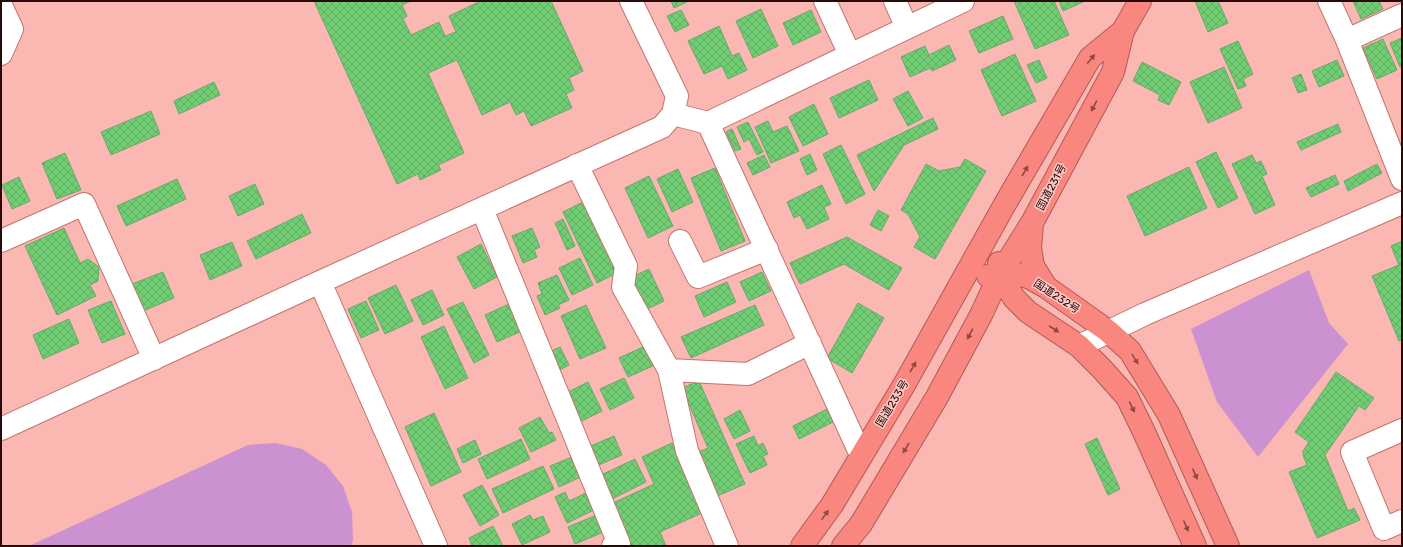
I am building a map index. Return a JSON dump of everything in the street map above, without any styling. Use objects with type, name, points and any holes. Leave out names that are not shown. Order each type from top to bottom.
[{"type":"highway","name":"国道231号","points":[[1000,274],[1033,221],[1113,72],[1123,31],[1140,1]]},
{"type":"highway","name":"国道231号","points":[[976,256],[1090,58],[1123,31]]},
{"type":"highway","name":"国道231号","points":[[1000,274],[997,234],[1005,204]]},
{"type":"highway","points":[[1033,221],[1030,248],[1032,266],[1046,287]]},
{"type":"highway","name":"国道233号","points":[[802,546],[832,505],[904,384],[976,256]]},
{"type":"highway","points":[[1000,274],[1014,298],[1028,312],[1079,346],[1127,397],[1195,546]]},
{"type":"highway","points":[[843,546],[861,524],[937,396],[981,315],[1000,274]]},
{"type":"highway","name":"国道232号","points":[[957,291],[979,277],[1000,274],[1016,274],[1028,278],[1046,287],[1108,332],[1130,351],[1169,415],[1228,546]]},
{"type":"highway","points":[[981,315],[994,310],[1028,312]]},
{"type":"street","points":[[1,429],[662,127],[673,114],[676,96],[631,1]]},
{"type":"street","points":[[825,1],[850,55]]},
{"type":"street","points":[[895,1],[907,28]]},
{"type":"street","points":[[673,114],[708,123],[963,1]]},
{"type":"street","points":[[1329,1],[1347,40],[1402,179]]},
{"type":"street","points":[[1,5],[12,29],[1,54]]},
{"type":"street","points":[[1347,40],[1402,15]]},
{"type":"street","points":[[708,123],[861,455]]},
{"type":"street","points":[[577,166],[626,266],[623,287],[669,370],[687,451],[727,546]]},
{"type":"street","points":[[1079,346],[1402,203]]},
{"type":"street","points":[[1,241],[84,204],[154,359]]},
{"type":"street","points":[[482,209],[619,544],[613,546]]},
{"type":"street","points":[[680,241],[698,277],[766,249]]},
{"type":"street","points":[[320,282],[436,546]]},
{"type":"street","points":[[669,370],[748,374],[810,343]]},
{"type":"street","points":[[1402,430],[1352,452],[1384,529],[1402,521]]},
{"type":"shaded area","points":[[1309,270],[1329,323],[1348,344],[1258,457],[1217,402],[1191,329]]},
{"type":"shaded area","points":[[276,443],[302,449],[326,465],[343,486],[352,512],[353,540],[351,546],[29,546],[248,445]]},
{"type":"building","points":[[314,1],[411,1],[402,5],[407,16],[403,19],[411,35],[439,22],[445,36],[456,32],[449,16],[481,1],[551,1],[583,71],[569,78],[574,90],[566,94],[572,108],[531,126],[524,111],[516,115],[510,102],[482,115],[457,60],[428,73],[464,153],[438,165],[441,170],[420,180],[418,174],[397,184]]},
{"type":"building","points":[[671,1],[689,1],[674,8]]},
{"type":"building","points":[[1014,1],[1054,1],[1069,35],[1035,49]]},
{"type":"building","points":[[1059,1],[1085,1],[1063,11]]},
{"type":"building","points":[[1195,1],[1218,1],[1228,23],[1208,32]]},
{"type":"building","points":[[1353,1],[1379,1],[1383,9],[1361,19]]},
{"type":"building","points":[[761,9],[778,46],[753,58],[736,21]]},
{"type":"building","points":[[681,10],[689,25],[675,32],[667,16]]},
{"type":"building","points":[[811,10],[821,32],[793,45],[783,23]]},
{"type":"building","points":[[1003,16],[1013,39],[979,53],[969,31]]},
{"type":"building","points":[[719,26],[732,56],[739,53],[747,70],[728,79],[722,66],[704,74],[688,41]]},
{"type":"building","points":[[1402,38],[1402,66],[1400,67],[1390,43]]},
{"type":"building","points":[[1383,39],[1397,70],[1377,79],[1363,48]]},
{"type":"building","points":[[1238,41],[1253,74],[1243,79],[1246,86],[1238,89],[1220,49]]},
{"type":"building","points":[[949,45],[956,60],[932,71],[930,68],[910,77],[901,57],[925,46],[929,55]]},
{"type":"building","points":[[1015,54],[1036,101],[1002,116],[981,70]]},
{"type":"building","points":[[1039,60],[1047,78],[1036,83],[1027,65]]},
{"type":"building","points":[[1337,60],[1344,76],[1319,87],[1312,71]]},
{"type":"building","points":[[1142,62],[1181,82],[1169,105],[1158,100],[1160,95],[1133,81]]},
{"type":"building","points":[[1224,67],[1242,108],[1208,123],[1190,82]]},
{"type":"building","points":[[1301,74],[1307,90],[1298,93],[1292,78]]},
{"type":"building","points":[[869,80],[878,100],[839,118],[830,98]]},
{"type":"building","points":[[214,82],[220,95],[179,114],[174,101]]},
{"type":"building","points":[[908,91],[923,118],[908,126],[893,99]]},
{"type":"building","points":[[814,104],[828,134],[803,146],[789,117]]},
{"type":"building","points":[[151,111],[160,134],[111,155],[101,132]]},
{"type":"building","points":[[933,118],[938,129],[904,145],[874,191],[857,155]]},
{"type":"building","points":[[768,121],[773,132],[787,126],[799,151],[771,163],[755,127]]},
{"type":"building","points":[[748,122],[763,152],[757,155],[749,139],[744,142],[737,127]]},
{"type":"building","points":[[1338,124],[1341,132],[1301,150],[1297,142]]},
{"type":"building","points":[[732,129],[741,149],[735,151],[726,132]]},
{"type":"building","points":[[841,145],[865,194],[846,204],[823,154]]},
{"type":"building","points":[[1216,152],[1238,198],[1218,208],[1196,162]]},
{"type":"building","points":[[65,153],[81,190],[57,199],[42,163]]},
{"type":"building","points":[[810,154],[817,170],[807,175],[800,159]]},
{"type":"building","points":[[764,155],[770,167],[753,175],[747,163]]},
{"type":"building","points":[[1252,155],[1256,163],[1261,161],[1267,174],[1262,176],[1275,205],[1255,214],[1232,164]]},
{"type":"building","points":[[965,159],[986,171],[935,259],[914,247],[920,237],[908,214],[901,210],[926,164],[939,171],[960,167]]},
{"type":"building","points":[[1377,164],[1382,173],[1348,191],[1344,181]]},
{"type":"building","points":[[1189,167],[1207,208],[1145,236],[1127,196]]},
{"type":"building","points":[[715,168],[745,241],[721,251],[691,178]]},
{"type":"building","points":[[678,169],[693,202],[672,212],[657,179]]},
{"type":"building","points":[[1335,175],[1339,184],[1311,197],[1306,188]]},
{"type":"building","points":[[649,176],[673,226],[648,238],[625,188]]},
{"type":"building","points":[[19,177],[30,201],[12,209],[2,185]]},
{"type":"building","points":[[177,179],[186,199],[126,226],[117,206]]},
{"type":"building","points":[[255,184],[264,204],[238,216],[229,196]]},
{"type":"building","points":[[822,185],[831,204],[824,207],[829,219],[807,229],[800,215],[794,218],[787,202]]},
{"type":"building","points":[[583,202],[617,273],[597,283],[563,212]]},
{"type":"building","points":[[878,210],[889,216],[881,231],[870,225]]},
{"type":"building","points":[[302,214],[311,233],[256,259],[247,241]]},
{"type":"building","points":[[563,219],[575,246],[567,250],[555,223]]},
{"type":"building","points":[[64,228],[80,263],[88,259],[99,267],[98,281],[90,285],[96,296],[57,315],[25,246]]},
{"type":"building","points":[[532,228],[540,247],[534,250],[537,257],[523,263],[512,236]]},
{"type":"building","points":[[847,237],[902,268],[889,290],[844,264],[800,284],[790,263]]},
{"type":"building","points":[[1402,241],[1402,340],[1399,341],[1372,276],[1399,265],[1391,246]]},
{"type":"building","points":[[232,242],[242,266],[210,280],[200,255]]},
{"type":"building","points":[[481,244],[497,277],[474,289],[457,257]]},
{"type":"building","points":[[580,258],[593,285],[572,295],[559,268]]},
{"type":"building","points":[[649,269],[664,301],[643,311],[628,279]]},
{"type":"building","points":[[163,272],[174,298],[143,311],[132,284]]},
{"type":"building","points":[[762,272],[771,291],[749,301],[740,282]]},
{"type":"building","points":[[557,275],[569,300],[558,305],[560,308],[545,315],[537,296],[542,294],[538,283]]},
{"type":"building","points":[[727,282],[736,302],[704,317],[695,296]]},
{"type":"building","points":[[396,285],[413,321],[385,334],[368,298]]},
{"type":"building","points":[[432,290],[444,315],[423,325],[411,300]]},
{"type":"building","points":[[111,301],[125,334],[102,343],[88,310]]},
{"type":"building","points":[[366,301],[379,330],[361,338],[348,309]]},
{"type":"building","points":[[463,302],[489,355],[474,363],[447,309]]},
{"type":"building","points":[[511,303],[524,330],[497,342],[485,315]]},
{"type":"building","points":[[858,303],[884,318],[852,373],[827,358]]},
{"type":"building","points":[[586,305],[606,348],[580,359],[561,316]]},
{"type":"building","points":[[755,305],[764,325],[691,358],[681,337]]},
{"type":"building","points":[[69,319],[79,343],[43,359],[33,335]]},
{"type":"building","points":[[444,326],[468,378],[445,389],[421,337]]},
{"type":"building","points":[[645,346],[655,365],[628,377],[619,358]]},
{"type":"building","points":[[560,347],[569,365],[556,372],[547,353]]},
{"type":"building","points":[[1336,372],[1374,398],[1365,410],[1359,406],[1325,455],[1348,511],[1354,508],[1360,520],[1317,538],[1289,472],[1307,465],[1303,451],[1309,442],[1295,432]]},
{"type":"building","points":[[624,378],[634,398],[610,410],[600,389]]},
{"type":"building","points":[[699,381],[745,484],[715,497],[696,453],[708,448],[682,388]]},
{"type":"building","points":[[588,382],[602,411],[580,422],[566,393]]},
{"type":"building","points":[[827,409],[833,422],[799,439],[793,426]]},
{"type":"building","points":[[740,410],[750,431],[734,439],[724,419]]},
{"type":"building","points":[[434,413],[461,472],[431,486],[405,427]]},
{"type":"building","points":[[540,417],[549,433],[552,432],[556,440],[531,452],[519,428]]},
{"type":"building","points":[[614,436],[622,455],[594,467],[586,448]]},
{"type":"building","points":[[754,436],[758,446],[763,443],[768,454],[763,456],[767,465],[750,473],[736,444]]},
{"type":"building","points":[[1097,438],[1120,489],[1108,495],[1085,444]]},
{"type":"building","points":[[521,439],[530,459],[487,479],[478,459]]},
{"type":"building","points":[[475,440],[481,454],[463,463],[457,449]]},
{"type":"building","points":[[672,443],[704,512],[660,532],[666,546],[630,546],[611,504],[654,484],[642,457]]},
{"type":"building","points":[[577,455],[585,475],[559,487],[550,466]]},
{"type":"building","points":[[635,459],[646,482],[610,500],[599,476]]},
{"type":"building","points":[[543,466],[554,489],[503,513],[492,489]]},
{"type":"building","points":[[482,485],[499,515],[480,526],[463,495]]},
{"type":"building","points":[[565,492],[569,501],[588,492],[596,509],[567,523],[555,497]]},
{"type":"building","points":[[599,514],[606,531],[575,544],[568,527]]},
{"type":"building","points":[[530,515],[533,520],[543,516],[550,532],[522,545],[512,524]]},
{"type":"building","points":[[493,526],[503,546],[472,546],[469,538]]}]
